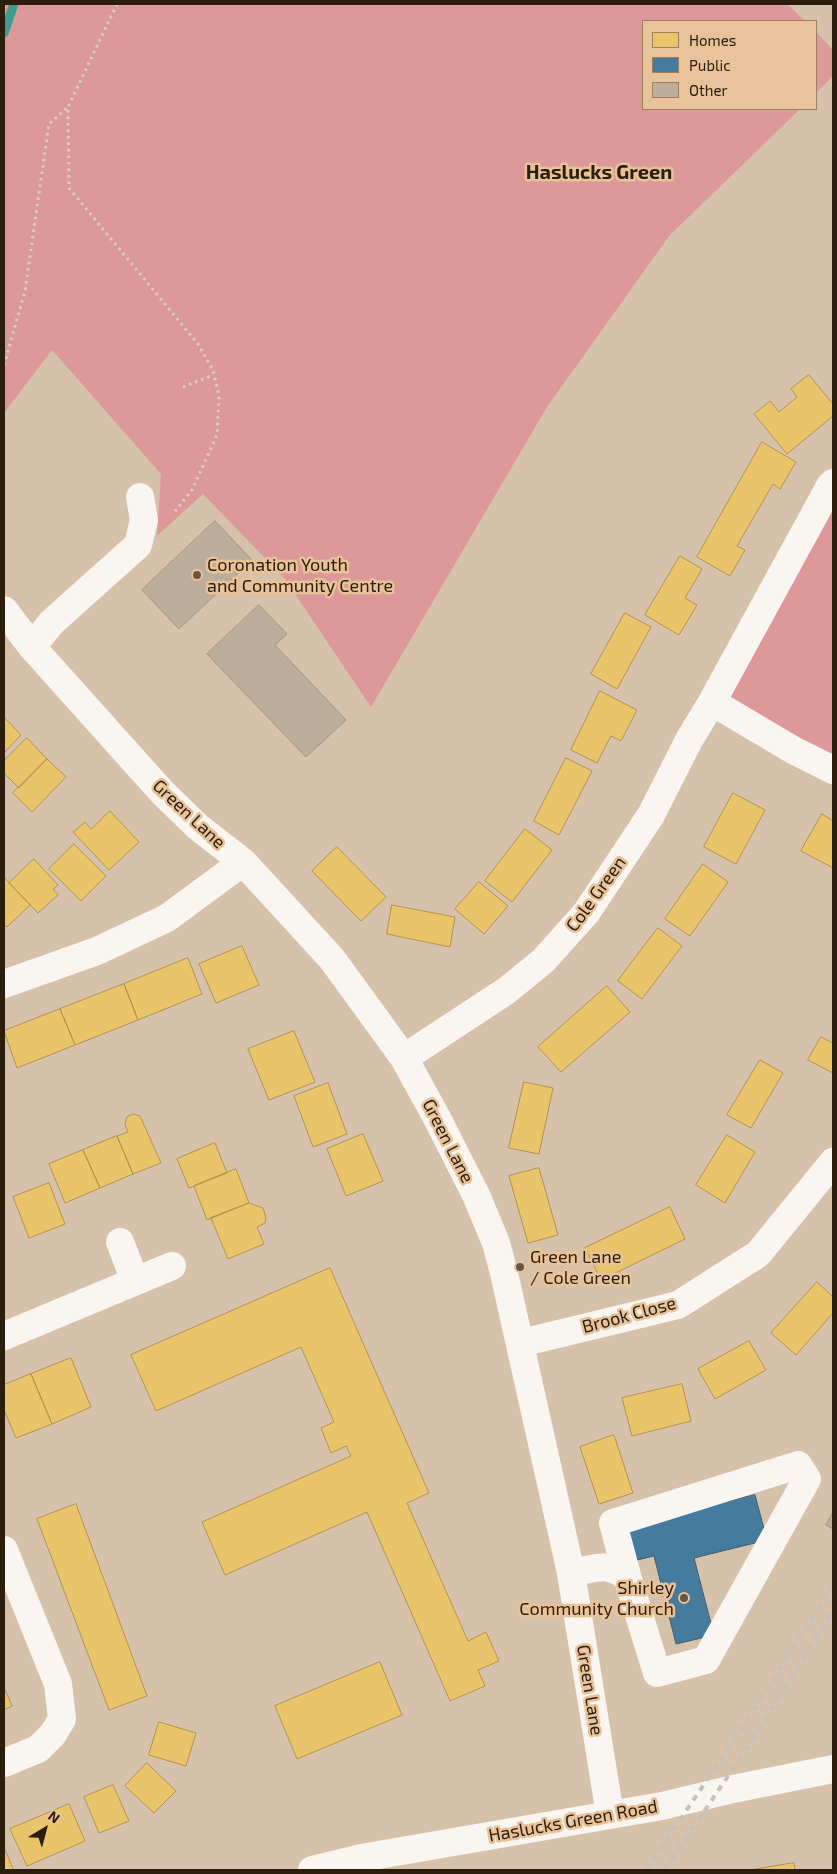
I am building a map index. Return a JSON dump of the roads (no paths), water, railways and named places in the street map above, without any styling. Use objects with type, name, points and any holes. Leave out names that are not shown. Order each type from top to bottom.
[{"type":"street","name":"Cole Green","points":[[404,1058],[506,991],[543,961],[586,913],[651,815],[689,740],[833,483]]},
{"type":"street","points":[[32,647],[51,623],[138,545],[144,520],[140,497]]},
{"type":"street","name":"Green Lane","points":[[4,610],[32,647],[174,804],[198,828],[243,862],[332,959],[404,1058],[472,1186],[496,1243],[571,1573],[610,1815]]},
{"type":"street","points":[[712,702],[793,750],[833,770]]},
{"type":"street","points":[[4,984],[97,951],[167,918],[243,862]]},
{"type":"street","name":"Brook Close","points":[[520,1343],[678,1305],[758,1254],[833,1162]]},
{"type":"street","points":[[120,1242],[135,1281]]},
{"type":"street","points":[[4,1336],[172,1266]]},
{"type":"street","points":[[571,1573],[612,1567],[628,1579],[657,1673],[706,1660],[807,1479],[798,1465],[614,1523],[628,1579]]},
{"type":"street","points":[[4,1550],[58,1684],[62,1719],[53,1734],[38,1749],[4,1763]]},
{"type":"street","name":"Haslucks Green Road","points":[[312,1870],[361,1858],[662,1806],[733,1789],[833,1769]]},
{"type":"waterway","points":[[4,33],[14,4]]},
{"type":"railway","points":[[646,1870],[751,1715],[833,1584]]},
{"type":"railway","points":[[664,1870],[752,1741],[833,1610]]},
{"type":"place","name":"Coronation Youth and Community Centre","points":[[197,575]]},
{"type":"place","name":"Green Lane / Cole Green","points":[[520,1267]]},
{"type":"place","name":"Shirley Community Church","points":[[684,1598]]},
{"type":"district","name":"Haslucks Green","points":[[599,172]]}]
